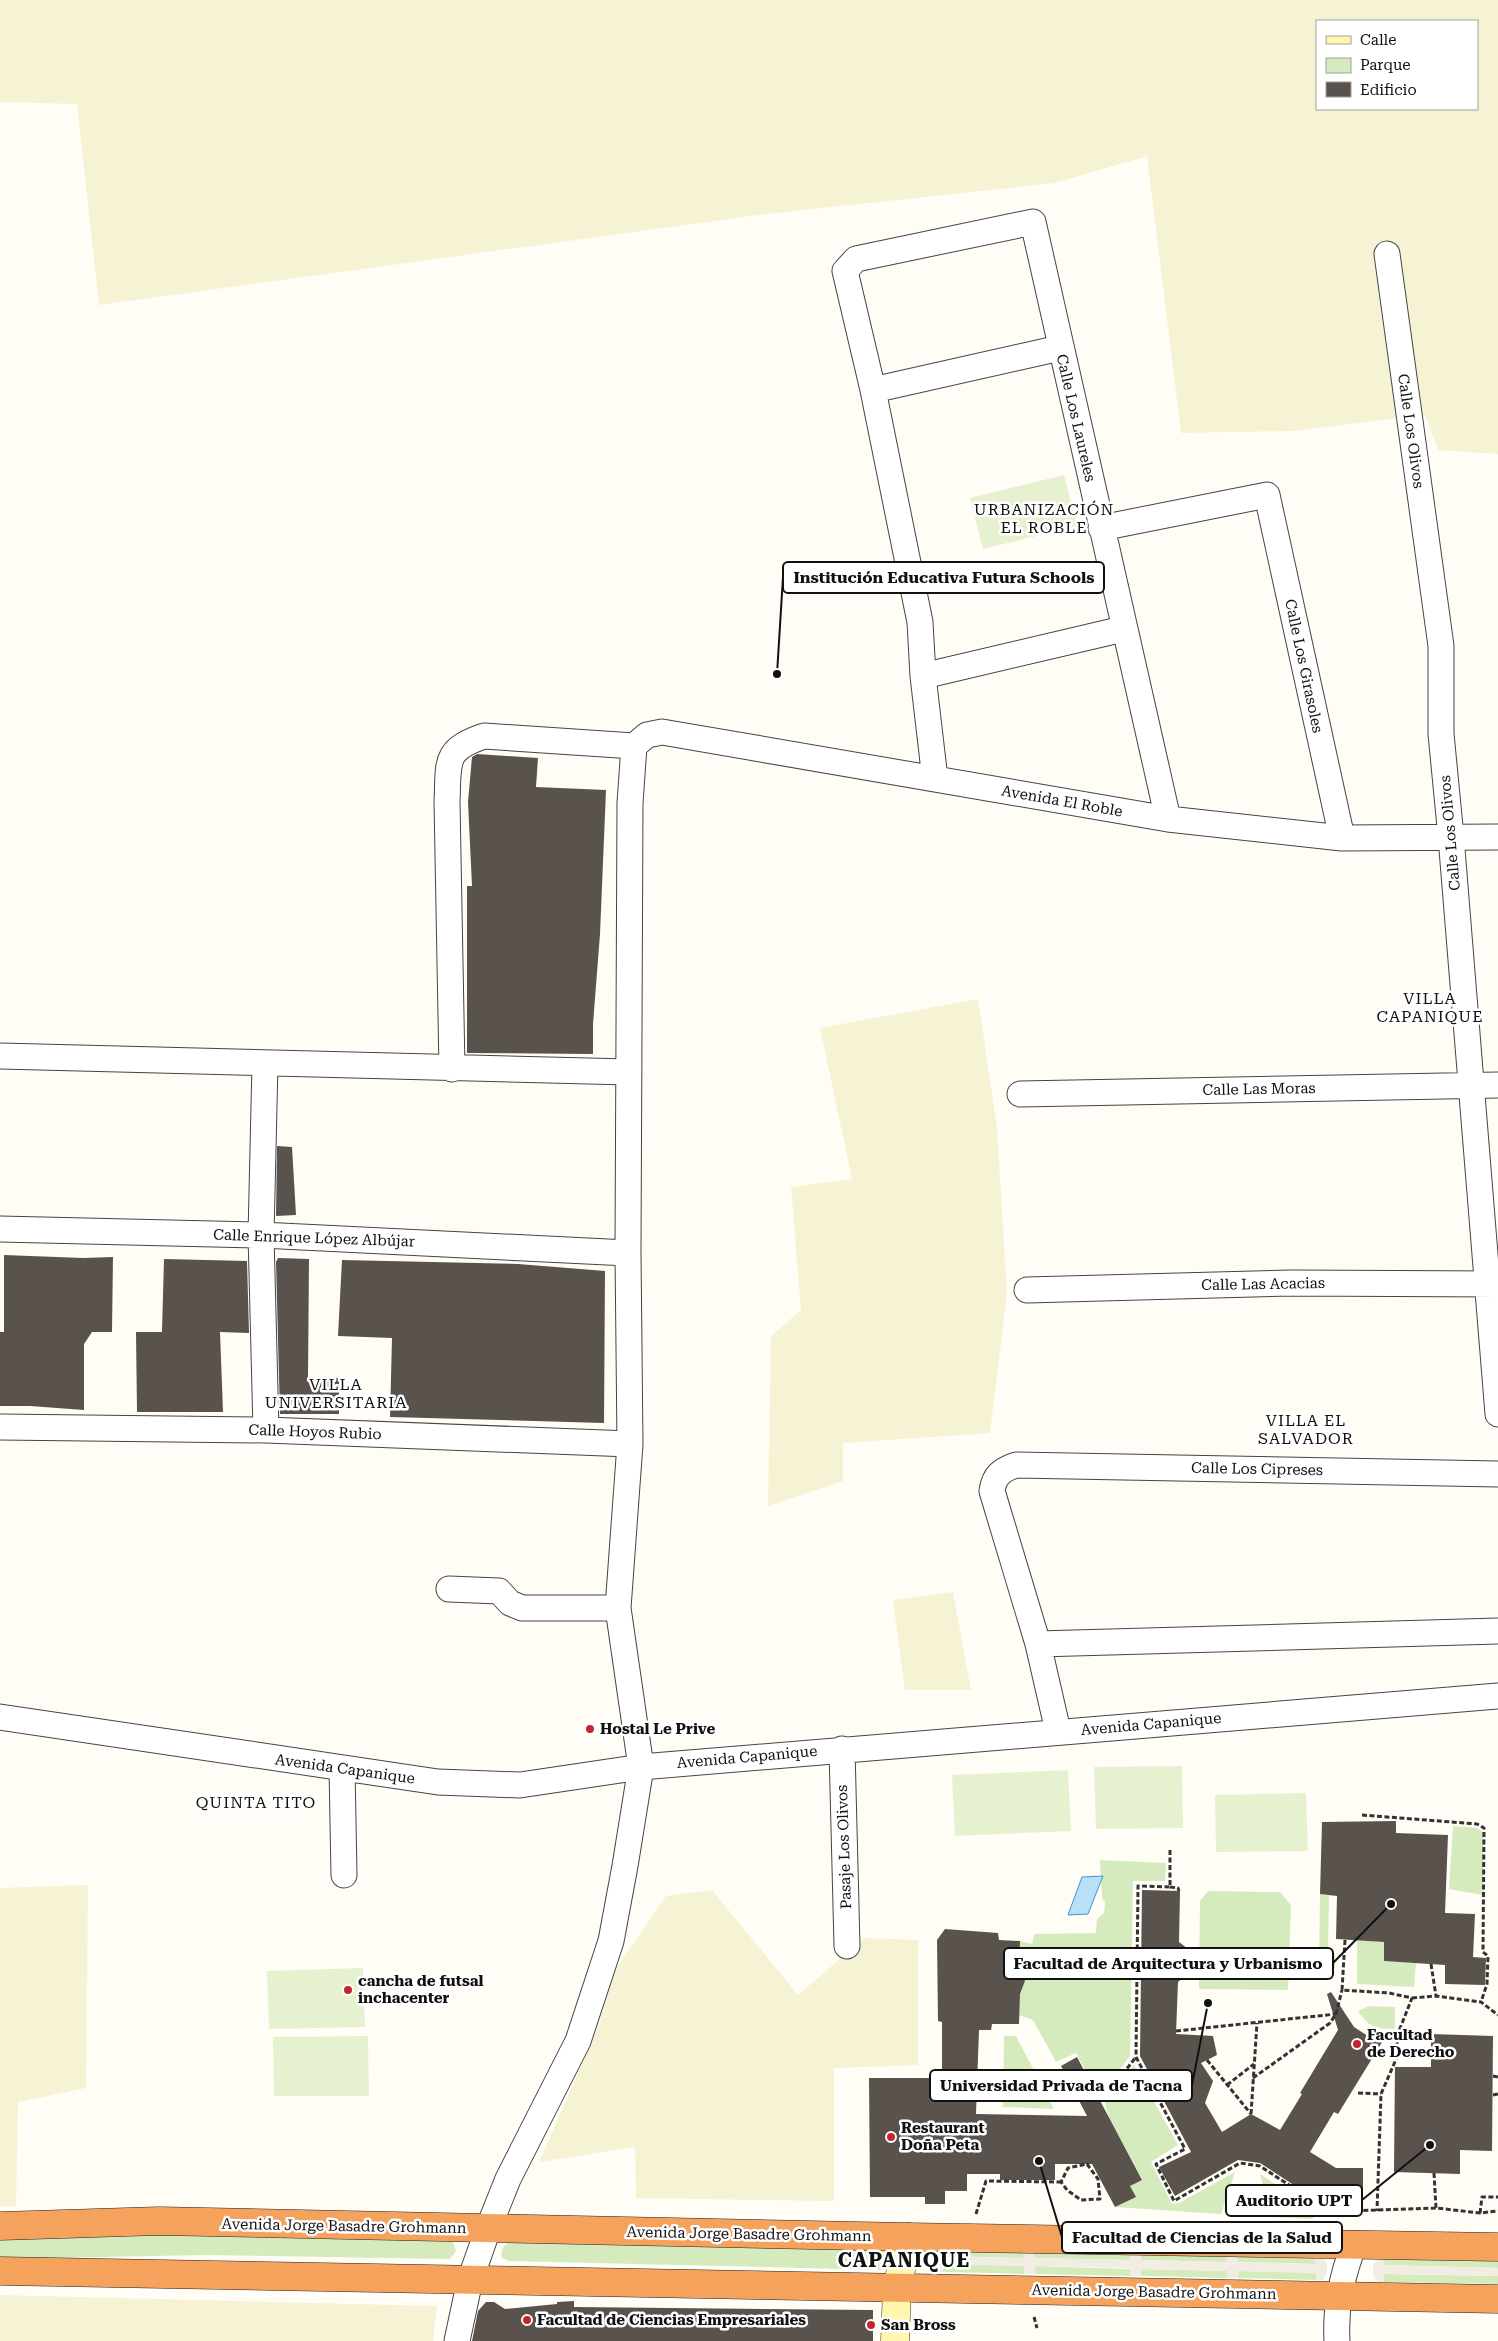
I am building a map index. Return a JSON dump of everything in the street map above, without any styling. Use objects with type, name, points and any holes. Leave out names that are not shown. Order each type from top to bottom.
[{"type":"highway","name":"Avenida Jorge Basadre Grohmann","points":[[0,2226],[159,2221],[908,2238],[1498,2247]]},
{"type":"highway","name":"Avenida Jorge Basadre Grohmann","points":[[0,2272],[1498,2299]]},
{"type":"street","name":"Calle Los Laureles","points":[[873,390],[845,271],[850,264],[856,259],[1032,222],[1123,629],[1168,819]]},
{"type":"street","name":"Calle Los Olivos","points":[[1387,254],[1441,646],[1440,734],[1451,837],[1471,1086],[1493,1284],[1498,1414]]},
{"type":"street","points":[[935,779],[923,676],[920,622],[873,390],[1060,348]]},
{"type":"street","name":"Calle Los Girasoles","points":[[1101,528],[1267,495],[1342,838]]},
{"type":"street","points":[[923,676],[1123,629]]},
{"type":"street","name":"Avenida El Roble","points":[[634,746],[647,735],[662,732],[1168,819],[1342,838],[1498,837]]},
{"type":"street","points":[[452,1069],[447,801],[448,768],[453,752],[467,742],[484,736],[634,746],[630,804],[628,1254],[630,1444],[618,1608],[641,1767],[626,1866],[608,1950],[578,2041],[508,2179],[488,2229],[470,2280],[457,2341]]},
{"type":"street","points":[[0,1056],[452,1069],[629,1072]]},
{"type":"street","points":[[265,1064],[261,1235],[266,1430]]},
{"type":"street","name":"Calle Las Moras","points":[[1020,1094],[1498,1085]]},
{"type":"street","name":"Calle Enrique López Albújar","points":[[0,1229],[261,1235],[628,1254]]},
{"type":"street","name":"Calle Las Acacias","points":[[1027,1290],[1290,1282],[1493,1284]]},
{"type":"street","name":"Calle Hoyos Rubio","points":[[0,1427],[266,1430],[630,1444]]},
{"type":"street","name":"Calle Los Cipreses","points":[[1038,1644],[992,1491],[994,1480],[1003,1469],[1016,1465],[1498,1474]]},
{"type":"street","points":[[448,1589],[498,1591],[510,1602],[522,1608],[618,1608]]},
{"type":"street","points":[[1058,1731],[1038,1644],[1498,1631]]},
{"type":"street","name":"Avenida Capanique","points":[[0,1717],[438,1782],[520,1784],[641,1767],[1498,1696]]},
{"type":"street","name":"Pasaje Los Olivos","points":[[842,1749],[847,1946]]},
{"type":"street","points":[[342,1768],[344,1875]]},
{"type":"street","points":[[895,2341],[897,2288],[908,2238]]},
{"type":"street","points":[[1337,2341],[1335,2316],[1338,2296],[1354,2244]]},
{"type":"path","points":[[1362,1815],[1477,1824],[1484,1828],[1483,1952],[1488,1956],[1487,1984],[1481,2002]]},
{"type":"path","points":[[1170,1850],[1170,1887]]},
{"type":"path","points":[[1179,1891],[1178,1888],[1170,1887],[1138,1886],[1136,2057],[1185,2149],[1156,2164],[1174,2201],[1240,2163],[1248,2163],[1260,2166],[1318,2204],[1346,2211],[1436,2208],[1480,2213],[1498,2212]]},
{"type":"path","points":[[1253,2078],[1330,2023],[1336,2014],[1342,1990],[1345,1940]]},
{"type":"path","points":[[1431,1964],[1436,1996]]},
{"type":"path","points":[[1342,1990],[1389,1993],[1412,1998],[1436,1996],[1481,2002],[1498,2015]]},
{"type":"path","points":[[1377,2211],[1381,2094],[1396,2058],[1397,2036],[1412,1998]]},
{"type":"path","points":[[1176,2031],[1336,2014]]},
{"type":"path","points":[[1207,2060],[1251,2114],[1257,2022]]},
{"type":"path","points":[[1104,2098],[1136,2057]]},
{"type":"path","points":[[1227,2085],[1254,2064]]},
{"type":"path","points":[[1493,2076],[1498,2077]]},
{"type":"path","points":[[1358,2093],[1381,2094]]},
{"type":"path","points":[[1493,2095],[1498,2094]]},
{"type":"path","points":[[976,2215],[986,2181],[1061,2182],[1080,2200],[1100,2199],[1098,2179],[1087,2164],[1068,2168],[1061,2182]]},
{"type":"path","points":[[1434,2173],[1436,2208]]},
{"type":"path","points":[[1480,2213],[1482,2197],[1498,2197]]},
{"type":"path","points":[[1034,2317],[1037,2328]]},
{"type":"shaded area","points":[[0,0],[1498,0],[1498,454],[1438,450],[1425,415],[1292,431],[1181,433],[1147,156],[1055,183],[758,215],[99,305],[77,104],[0,102]]},
{"type":"shaded area","points":[[978,999],[997,1128],[1007,1293],[990,1433],[843,1443],[843,1481],[768,1506],[771,1336],[801,1310],[791,1187],[852,1179],[820,1028]]},
{"type":"shaded area","points":[[953,1592],[971,1690],[905,1690],[893,1600]]},
{"type":"shaded area","points":[[88,1885],[86,2088],[18,2102],[16,2207],[0,2206],[0,1888]]},
{"type":"shaded area","points":[[712,1890],[798,1995],[864,1938],[918,1940],[918,2065],[834,2068],[834,2201],[636,2198],[635,2147],[539,2162],[597,2030],[615,1970],[666,1896]]},
{"type":"shaded area","points":[[936,2248],[942,2248],[942,2256],[1023,2258],[1023,2250],[1034,2250],[1035,2258],[1129,2260],[1130,2252],[1140,2253],[1141,2260],[1227,2262],[1227,2254],[1238,2255],[1238,2262],[1315,2264],[1315,2256],[1322,2256],[1327,2264],[1327,2273],[1323,2280],[1316,2280],[1316,2273],[1239,2271],[1238,2278],[1227,2278],[1227,2271],[1141,2269],[1141,2276],[1130,2276],[1130,2268],[1035,2266],[1035,2274],[1024,2274],[1024,2266],[943,2264],[943,2272],[936,2272],[932,2264],[932,2255]]},
{"type":"shaded area","points":[[1378,2258],[1383,2258],[1384,2265],[1498,2268],[1498,2276],[1384,2274],[1384,2282],[1378,2282],[1373,2274],[1373,2265]]},
{"type":"shaded area","points":[[0,2295],[437,2306],[433,2341],[0,2341]]},
{"type":"green space","points":[[1064,475],[1077,526],[983,549],[970,498]]},
{"type":"green space","points":[[1182,1766],[1183,1828],[1096,1829],[1094,1767]]},
{"type":"green space","points":[[1068,1770],[1071,1831],[955,1836],[952,1775]]},
{"type":"green space","points":[[1306,1793],[1308,1851],[1216,1852],[1215,1795]]},
{"type":"green space","points":[[1453,1826],[1477,1828],[1483,1832],[1483,1895],[1449,1889]]},
{"type":"green space","points":[[1100,1860],[1166,1863],[1165,1881],[1133,1881],[1130,2056],[1100,2096],[1076,2053],[1056,2062],[1033,2020],[1019,2015],[1020,1994],[1025,1981],[1019,1968],[1020,1941],[1032,1944],[1034,1934],[1096,1933],[1097,1919],[1104,1913],[1105,1902],[1102,1898]]},
{"type":"green space","points":[[1208,1891],[1280,1892],[1291,1905],[1288,1990],[1199,1989],[1200,1901]]},
{"type":"green space","points":[[1320,1894],[1329,1895],[1328,1953],[1335,1954],[1335,1968],[1319,1967]]},
{"type":"green space","points":[[1357,1940],[1384,1942],[1384,1961],[1416,1963],[1414,1987],[1357,1984]]},
{"type":"green space","points":[[363,1968],[365,2027],[269,2029],[267,1971]]},
{"type":"green space","points":[[1369,2006],[1395,2007],[1395,2029],[1377,2028],[1369,2024],[1358,2011]]},
{"type":"green space","points":[[368,2036],[369,2096],[274,2096],[273,2037]]},
{"type":"green space","points":[[1004,2036],[1016,2036],[1054,2109],[1003,2107]]},
{"type":"green space","points":[[1134,2065],[1178,2145],[1151,2162],[1172,2204],[1179,2203],[1235,2172],[1221,2214],[1115,2207],[1135,2197],[1130,2186],[1142,2179],[1109,2118],[1105,2103]]},
{"type":"green space","points":[[1260,2174],[1314,2210],[1313,2219],[1272,2217]]},
{"type":"green space","points":[[209,2232],[443,2237],[453,2242],[456,2251],[450,2259],[204,2255],[0,2259],[0,2237]]},
{"type":"green space","points":[[509,2242],[879,2247],[887,2251],[892,2259],[891,2266],[885,2270],[509,2261],[502,2258],[501,2253]]},
{"type":"green space","points":[[942,2248],[1023,2250],[1023,2258],[942,2256]]},
{"type":"green space","points":[[1034,2250],[1130,2252],[1130,2260],[1034,2258]]},
{"type":"green space","points":[[1140,2253],[1227,2254],[1227,2262],[1141,2260]]},
{"type":"green space","points":[[1238,2255],[1315,2256],[1316,2264],[1238,2262]]},
{"type":"green space","points":[[1383,2258],[1498,2260],[1498,2268],[1383,2265]]},
{"type":"green space","points":[[942,2264],[1024,2266],[1024,2274],[943,2272]]},
{"type":"green space","points":[[1035,2266],[1130,2269],[1130,2276],[1035,2274]]},
{"type":"green space","points":[[1141,2269],[1227,2271],[1227,2278],[1141,2276]]},
{"type":"green space","points":[[1238,2271],[1316,2273],[1316,2280],[1238,2278]]},
{"type":"green space","points":[[1384,2274],[1498,2276],[1498,2284],[1384,2282]]},
{"type":"water","points":[[1103,1876],[1088,1914],[1068,1915],[1082,1877]]},
{"type":"building","points":[[477,754],[538,758],[536,787],[606,790],[593,1054],[467,1053],[467,886],[472,886],[468,802],[472,757]]},
{"type":"building","points":[[277,1146],[292,1147],[296,1215],[276,1216]]},
{"type":"building","points":[[4,1255],[83,1258],[113,1257],[112,1332],[92,1332],[84,1344],[84,1410],[0,1406],[0,1332],[4,1332]]},
{"type":"building","points":[[278,1258],[309,1259],[308,1377],[339,1378],[339,1414],[280,1414],[276,1262]]},
{"type":"building","points":[[164,1259],[247,1261],[249,1333],[220,1332],[223,1412],[137,1412],[136,1332],[162,1332]]},
{"type":"building","points":[[342,1260],[518,1264],[605,1271],[604,1423],[390,1417],[392,1338],[338,1336]]},
{"type":"building","points":[[1396,1821],[1396,1833],[1448,1835],[1445,1913],[1475,1914],[1473,1957],[1486,1958],[1485,1985],[1445,1984],[1445,1965],[1384,1961],[1384,1942],[1336,1939],[1337,1896],[1320,1894],[1322,1822]]},
{"type":"building","name":"Facultad de Derecho","points":[[1142,1890],[1180,1891],[1179,1942],[1188,1949],[1188,1962],[1185,1976],[1178,1982],[1176,2034],[1213,2036],[1217,2055],[1201,2063],[1213,2081],[1205,2103],[1222,2132],[1251,2114],[1280,2130],[1338,2030],[1327,1994],[1331,1992],[1354,2027],[1371,2038],[1384,2039],[1338,2114],[1334,2112],[1310,2152],[1336,2168],[1363,2168],[1363,2201],[1318,2201],[1260,2163],[1238,2160],[1175,2196],[1159,2167],[1191,2152],[1140,2056]]},
{"type":"building","points":[[945,1929],[998,1933],[999,1940],[1020,1941],[1019,1968],[1025,1981],[1020,1994],[1019,2024],[992,2024],[991,2030],[979,2030],[976,2114],[1087,2116],[1061,2066],[1077,2057],[1142,2180],[1130,2186],[1136,2197],[1115,2207],[1092,2164],[1055,2164],[1055,2180],[1000,2180],[1000,2174],[967,2174],[967,2191],[945,2191],[945,2204],[925,2204],[925,2197],[870,2197],[869,2078],[942,2078],[942,2022],[938,2021],[937,1940]]},
{"type":"building","points":[[1431,2034],[1493,2036],[1492,2151],[1460,2150],[1460,2174],[1394,2172],[1395,2067],[1431,2067]]},
{"type":"building","points":[[574,2301],[574,2307],[873,2310],[873,2341],[472,2341],[478,2311],[486,2302],[494,2302],[505,2309]]},
{"type":"place","name":"Institución Educativa Futura Schools","points":[[777,674]]},
{"type":"place","name":"Hostal Le Prive","points":[[590,1729]]},
{"type":"place","name":"Facultad de Arquitectura y Urbanismo","points":[[1391,1904]]},
{"type":"place","name":"cancha de futsal inchacenter","points":[[348,1990]]},
{"type":"place","name":"Universidad Privada de Tacna","points":[[1208,2003]]},
{"type":"place","name":"Facultad de Derecho","points":[[1357,2044]]},
{"type":"place","name":"Restaurant Doña Peta","points":[[891,2137]]},
{"type":"place","name":"Auditorio UPT","points":[[1430,2145]]},
{"type":"place","name":"Facultad de Ciencias de la Salud","points":[[1039,2161]]},
{"type":"place","name":"Facultad de Ciencias Empresariales","points":[[527,2320]]},
{"type":"place","name":"San Bross","points":[[871,2325]]},
{"type":"district","name":"URBANIZACIÓN EL ROBLE","points":[[1044,518]]},
{"type":"district","name":"VILLA CAPANIQUE","points":[[1430,1007]]},
{"type":"district","name":"VILLA UNIVERSITARIA","points":[[336,1393]]},
{"type":"district","name":"VILLA EL SALVADOR","points":[[1306,1429]]},
{"type":"district","name":"QUINTA TITO","points":[[256,1802]]},
{"type":"district","name":"CAPANIQUE","points":[[904,2260]]}]
